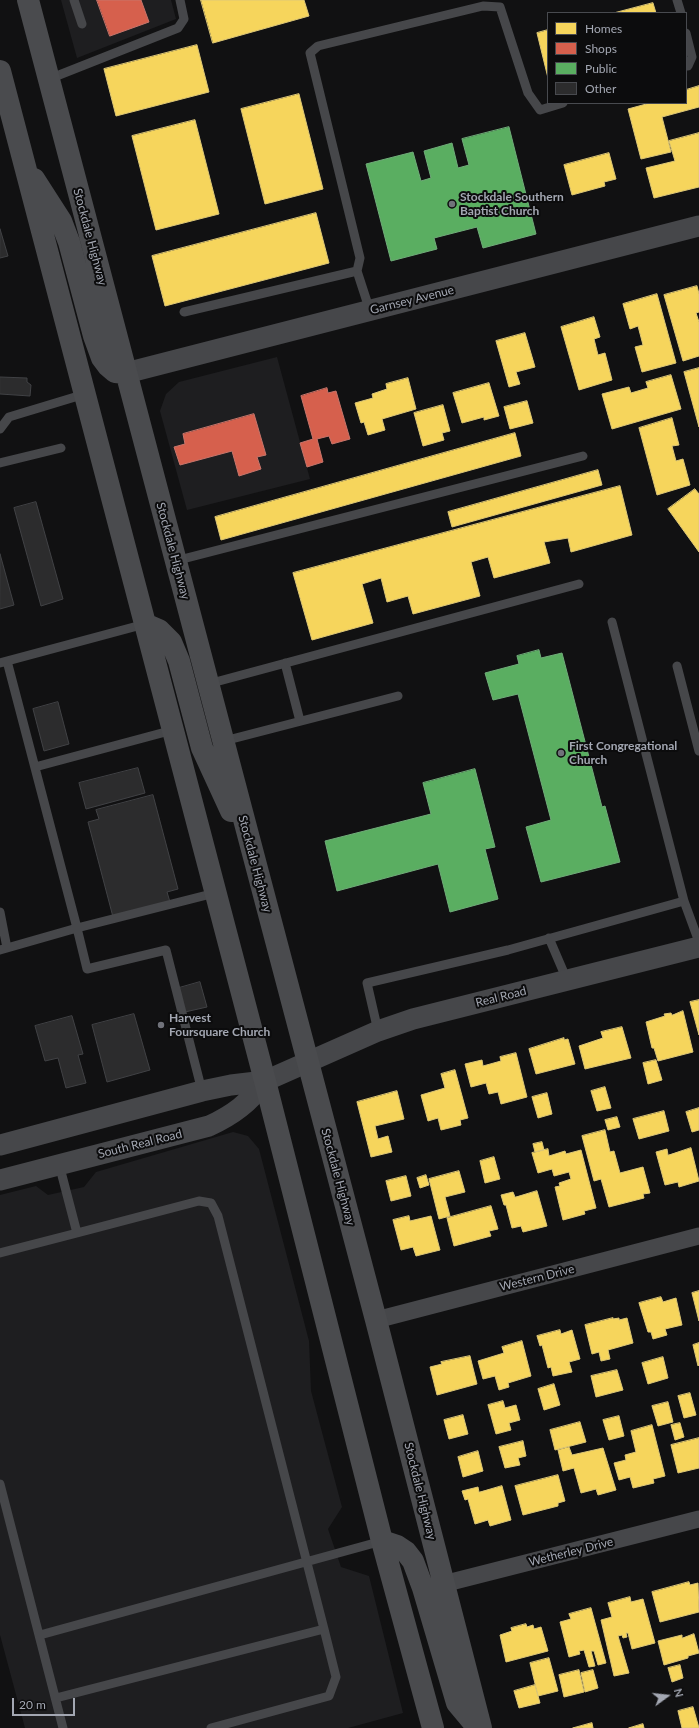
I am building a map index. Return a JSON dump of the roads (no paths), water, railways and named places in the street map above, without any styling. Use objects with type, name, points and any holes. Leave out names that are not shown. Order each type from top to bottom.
[{"type":"main road","name":"Stockdale Highway","points":[[32,2],[49,79],[222,742],[251,845],[376,1320],[479,1728]]},
{"type":"main road","points":[[0,71],[265,1081],[382,1541],[433,1728]]},
{"type":"main road","points":[[25,165],[61,221],[69,242],[94,336],[102,358],[115,372],[126,373]]},
{"type":"main road","points":[[145,624],[159,630],[171,642],[179,661],[202,748],[227,802],[251,845]]},
{"type":"main road","points":[[382,1541],[397,1546],[406,1552],[412,1561],[423,1588],[457,1703],[479,1728]]},
{"type":"street","name":"Garnsey Avenue","points":[[126,373],[699,226]]},
{"type":"street","name":"Real Road","points":[[308,1063],[378,1031],[413,1019],[699,947]]},
{"type":"street","points":[[0,1145],[202,1091],[231,1085],[265,1081],[308,1063]]},
{"type":"street","name":"South Real Road","points":[[0,1180],[209,1126],[226,1118],[241,1108],[254,1096],[265,1081]]},
{"type":"street","name":"Western Drive","points":[[376,1320],[699,1236]]},
{"type":"street","name":"Wetherley Drive","points":[[443,1584],[699,1519]]},
{"type":"lane","points":[[74,0],[82,24]]},
{"type":"lane","points":[[49,79],[178,28],[184,19],[180,0]]},
{"type":"lane","points":[[677,0],[681,12]]},
{"type":"lane","points":[[370,311],[357,271],[360,258],[310,53],[318,46],[483,6],[500,7],[528,93],[540,110],[560,104]]},
{"type":"lane","points":[[687,37],[692,57],[687,66]]},
{"type":"lane","points":[[184,312],[357,271]]},
{"type":"lane","points":[[0,430],[9,417],[85,394]]},
{"type":"lane","points":[[0,463],[61,448]]},
{"type":"lane","points":[[175,561],[583,456]]},
{"type":"lane","points":[[208,684],[579,584]]},
{"type":"lane","points":[[612,622],[684,901],[699,942]]},
{"type":"lane","points":[[145,624],[3,662],[35,767],[87,970],[166,950],[202,1091]]},
{"type":"lane","points":[[285,664],[300,721]]},
{"type":"lane","points":[[677,666],[699,751]]},
{"type":"lane","points":[[222,742],[398,696]]},
{"type":"lane","points":[[35,767],[173,730]]},
{"type":"lane","points":[[0,912],[3,949],[77,928],[215,893]]},
{"type":"lane","points":[[378,1031],[367,983],[508,950],[684,901]]},
{"type":"lane","points":[[549,938],[567,980]]},
{"type":"lane","points":[[59,1164],[77,1233]]},
{"type":"lane","points":[[0,1253],[199,1202],[212,1204],[218,1216],[336,1677],[329,1696],[210,1728]]},
{"type":"lane","points":[[0,1484],[64,1728]]},
{"type":"lane","points":[[40,1635],[382,1541]]},
{"type":"lane","points":[[56,1698],[324,1629]]},
{"type":"place","name":"Stockdale Southern Baptist Church","points":[[452,204]]},
{"type":"place","name":"First Congregational Church","points":[[561,753]]},
{"type":"place","name":"Harvest Foursquare Church","points":[[161,1025]]}]
